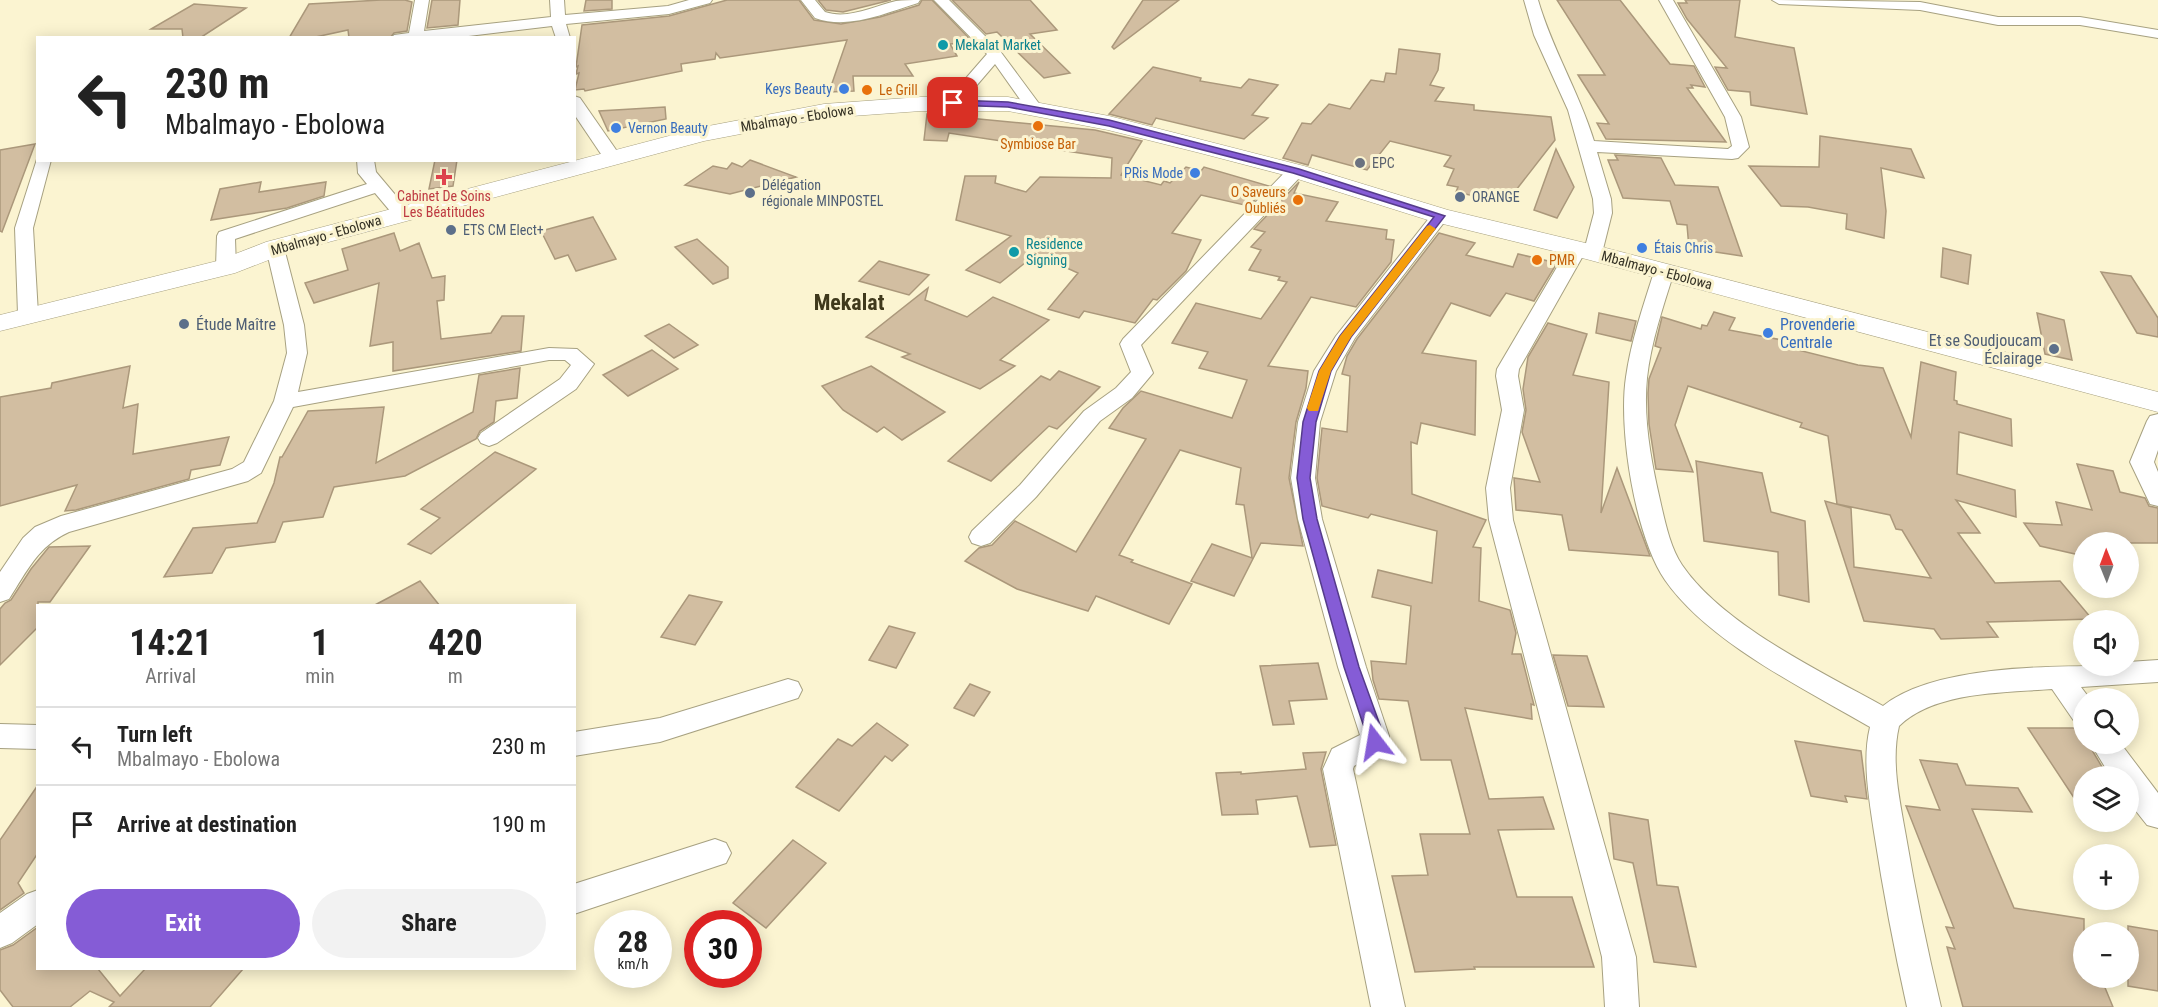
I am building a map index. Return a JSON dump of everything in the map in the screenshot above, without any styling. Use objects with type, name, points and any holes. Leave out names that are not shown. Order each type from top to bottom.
[{"type":"highway","name":"Mbalmayo - Ebolowa","points":[[0,323],[28,314],[226,267],[275,248],[703,134],[824,111],[953,103],[1008,104],[1109,123],[1296,171],[1440,216],[1585,251],[2158,402]]},
{"type":"street","points":[[422,0],[416,36],[599,15],[669,10],[705,0]]},
{"type":"street","points":[[557,0],[558,21],[562,36]]},
{"type":"street","points":[[808,0],[819,15],[842,18],[913,0]]},
{"type":"street","points":[[941,0],[995,54],[1035,109]]},
{"type":"street","points":[[1530,0],[1541,35],[1576,111],[1602,199],[1603,213],[1585,251],[1508,369],[1507,376],[1513,410],[1498,488],[1501,520],[1619,957],[1622,1007]]},
{"type":"street","points":[[1586,146],[1732,154],[1741,147],[1733,117],[1666,0]]},
{"type":"street","points":[[1779,0],[1907,2],[1998,21],[2080,21],[2158,34]]},
{"type":"street","points":[[953,103],[995,54]]},
{"type":"street","points":[[576,104],[612,157]]},
{"type":"street","points":[[28,314],[24,228],[42,162]]},
{"type":"street","points":[[365,162],[367,173],[402,214]]},
{"type":"street","points":[[981,537],[1028,490],[1092,416],[1124,393],[1142,373],[1130,344],[1296,171]]},
{"type":"street","points":[[226,267],[226,236],[380,186]]},
{"type":"street","points":[[1388,1007],[1338,769],[1342,759],[1370,746],[1375,742],[1375,736],[1352,667],[1310,519],[1303,478],[1309,422],[1325,371],[1346,336],[1440,216]]},
{"type":"street","points":[[0,592],[32,544],[44,533],[61,525],[240,475],[252,467],[285,401],[297,353],[297,340],[275,248]]},
{"type":"street","points":[[1664,272],[1642,347],[1635,397],[1652,523],[1672,572],[1713,614],[1779,660],[1886,722]]},
{"type":"street","points":[[285,401],[549,354],[570,354],[583,364],[568,384],[489,438]]},
{"type":"street","points":[[2158,421],[2142,462],[2158,498]]},
{"type":"street","points":[[1924,1007],[1900,894],[1881,772],[1881,739],[1886,722],[1901,708],[1939,691],[2058,676],[2158,671]]},
{"type":"street","points":[[2058,676],[2073,697]]},
{"type":"street","points":[[576,744],[660,730],[788,690]]},
{"type":"street","points":[[0,736],[36,737]]},
{"type":"street","points":[[2139,791],[2158,815]]},
{"type":"street","points":[[576,898],[715,853]]},
{"type":"street","points":[[0,932],[36,907]]},
{"type":"building","points":[[381,0],[412,2],[407,31],[394,33],[392,36],[349,36],[348,30],[320,36],[290,36],[309,4]]},
{"type":"building","points":[[432,0],[460,0],[458,25],[427,28]]},
{"type":"building","points":[[586,0],[612,0],[612,9],[584,11]]},
{"type":"building","points":[[727,0],[799,0],[814,20],[841,24],[880,17],[919,5],[922,0],[932,0],[968,37],[961,39],[963,43],[950,44],[957,56],[905,64],[913,76],[853,76],[854,91],[829,92],[847,40],[720,58],[716,53],[715,59],[681,64],[682,71],[585,91],[584,89],[576,90],[579,73],[576,74],[578,66],[576,67],[582,25],[669,16]]},
{"type":"building","points":[[818,0],[891,0],[843,12],[826,10]]},
{"type":"building","points":[[952,0],[1030,0],[1057,30],[1030,34],[1070,73],[1044,78],[997,32],[986,34]]},
{"type":"building","points":[[1143,0],[1179,0],[1114,49],[1112,47]]},
{"type":"building","points":[[1557,0],[1620,0],[1670,64],[1694,66],[1705,87],[1691,85],[1693,88],[1687,88],[1726,142],[1606,139],[1597,123],[1609,124],[1578,75],[1605,75]]},
{"type":"building","points":[[1685,0],[1740,0],[1735,37],[1794,48],[1807,114],[1751,105],[1750,92],[1728,90],[1715,67],[1727,68],[1687,19],[1678,3],[1687,3]]},
{"type":"building","points":[[194,4],[246,8],[203,36],[183,36],[182,29],[151,29]]},
{"type":"building","points":[[1399,49],[1440,54],[1438,70],[1430,85],[1444,88],[1435,101],[1474,105],[1474,110],[1551,117],[1555,140],[1506,203],[1456,192],[1458,187],[1447,185],[1454,169],[1444,166],[1451,156],[1390,141],[1367,170],[1312,155],[1308,165],[1283,158],[1302,123],[1311,124],[1329,104],[1350,109],[1371,80],[1384,82],[1386,73],[1396,74]]},
{"type":"building","points":[[1153,67],[1201,78],[1200,81],[1241,88],[1249,79],[1278,85],[1252,115],[1268,118],[1244,139],[1156,118],[1152,125],[1109,114]]},
{"type":"building","points":[[665,107],[666,119],[608,131],[599,111]]},
{"type":"building","points":[[927,114],[1095,130],[1142,141],[1121,175],[1161,185],[1164,181],[1170,183],[1186,167],[1201,171],[1204,167],[1269,186],[1249,206],[1201,195],[1172,233],[1201,240],[1186,271],[1157,300],[1153,299],[1135,323],[1084,311],[1079,318],[1048,309],[1078,273],[1036,254],[1000,283],[966,270],[1011,236],[956,220],[965,176],[996,176],[995,183],[1026,192],[1040,177],[1111,178],[1112,158],[949,133],[947,141],[924,140]]},
{"type":"building","points":[[1820,136],[1911,149],[1924,178],[1881,168],[1886,211],[1884,238],[1846,229],[1847,214],[1808,207],[1781,206],[1749,166],[1819,167]]},
{"type":"building","points":[[35,144],[2,232],[0,231],[0,150]]},
{"type":"building","points":[[1556,149],[1574,187],[1557,218],[1534,210]]},
{"type":"building","points":[[1615,155],[1661,158],[1675,185],[1718,187],[1742,256],[1689,248],[1687,225],[1677,224],[1670,201],[1623,198],[1608,160],[1618,160]]},
{"type":"building","points":[[750,160],[796,177],[730,194],[685,185],[713,166],[727,169],[732,163],[742,167]]},
{"type":"building","points":[[435,162],[457,162],[453,186],[429,189]]},
{"type":"building","points":[[261,182],[259,192],[326,182],[324,196],[287,208],[211,220],[220,189]]},
{"type":"building","points":[[1299,182],[1294,193],[1338,202],[1326,221],[1387,230],[1386,239],[1394,240],[1391,262],[1356,307],[1311,297],[1268,366],[1308,371],[1306,388],[1296,422],[1289,478],[1303,546],[1261,543],[1234,596],[1191,581],[1212,544],[1252,558],[1244,505],[1236,504],[1241,468],[1180,450],[1119,555],[1133,560],[1131,562],[1192,584],[1169,624],[1096,596],[1088,611],[1017,589],[965,561],[979,548],[992,545],[1015,521],[1076,552],[1146,439],[1109,428],[1123,408],[1141,391],[1232,418],[1247,380],[1199,368],[1208,352],[1172,343],[1196,303],[1261,319],[1287,282],[1278,280],[1280,277],[1249,270],[1261,250],[1251,247],[1265,232],[1254,229]]},
{"type":"building","points":[[593,217],[616,259],[576,271],[568,255],[555,259],[541,231]]},
{"type":"building","points":[[394,233],[400,251],[419,243],[432,278],[445,276],[444,300],[437,301],[441,339],[491,333],[502,316],[524,316],[521,351],[393,371],[393,342],[370,346],[379,283],[314,303],[305,283],[348,270],[342,249]]},
{"type":"building","points":[[1439,233],[1475,243],[1466,255],[1513,267],[1518,254],[1557,263],[1534,301],[1506,293],[1490,316],[1451,303],[1422,353],[1476,361],[1475,435],[1421,423],[1417,444],[1411,442],[1412,494],[1486,520],[1473,547],[1481,548],[1479,601],[1510,610],[1516,633],[1512,654],[1521,654],[1534,705],[1531,704],[1532,719],[1465,708],[1489,799],[1543,797],[1554,829],[1498,830],[1517,897],[1572,897],[1594,967],[1474,967],[1475,969],[1415,972],[1392,876],[1428,875],[1420,834],[1470,834],[1451,760],[1421,760],[1408,701],[1379,699],[1373,680],[1371,661],[1406,664],[1411,606],[1372,597],[1378,570],[1432,583],[1437,531],[1371,514],[1368,518],[1322,506],[1317,478],[1322,428],[1347,432],[1350,376],[1342,374],[1347,356],[1357,339]]},
{"type":"building","points":[[697,239],[728,267],[728,278],[713,284],[675,247]]},
{"type":"building","points":[[1943,248],[1971,255],[1968,284],[1941,277]]},
{"type":"building","points":[[879,261],[929,275],[909,295],[859,281]]},
{"type":"building","points":[[2101,272],[2131,276],[2158,318],[2158,337],[2137,333]]},
{"type":"building","points":[[928,288],[925,300],[967,317],[993,297],[1049,320],[1000,360],[1015,366],[980,389],[902,357],[910,354],[866,337]]},
{"type":"building","points":[[1714,312],[1735,318],[1729,330],[1782,340],[1782,346],[1858,365],[1883,368],[1911,437],[1921,362],[1956,372],[1954,400],[1957,404],[2011,419],[2012,446],[1959,432],[1957,474],[2015,490],[2016,517],[1956,500],[1980,533],[1958,533],[1995,583],[2060,581],[2084,610],[2073,610],[2073,620],[1987,622],[1998,637],[1941,639],[1934,629],[1864,621],[1825,501],[1851,508],[1854,567],[1931,578],[1902,530],[1896,529],[1890,515],[1837,504],[1828,436],[1800,427],[1802,423],[1688,386],[1675,425],[1693,472],[1656,469],[1649,424],[1648,393],[1649,379],[1661,348],[1655,346],[1662,317],[1701,329],[1702,325],[1707,326]]},
{"type":"building","points":[[1599,313],[1636,321],[1631,341],[1596,333]]},
{"type":"building","points":[[2037,313],[2064,320],[2072,360],[2045,354]]},
{"type":"building","points":[[1548,323],[1587,334],[1573,375],[1609,382],[1601,513],[1617,468],[1650,556],[1569,550],[1562,515],[1516,510],[1514,478],[1540,482],[1522,432],[1526,410],[1523,389],[1528,357]]},
{"type":"building","points":[[669,324],[698,345],[674,358],[645,336]]},
{"type":"building","points":[[652,350],[678,369],[628,396],[603,375]]},
{"type":"building","points":[[130,366],[123,408],[138,404],[133,454],[229,437],[220,465],[191,470],[189,479],[76,510],[65,511],[77,485],[0,506],[0,397],[51,388],[52,383]]},
{"type":"building","points":[[871,366],[945,412],[902,440],[884,427],[877,432],[843,410],[822,386]]},
{"type":"building","points":[[520,368],[517,398],[496,401],[494,422],[480,431],[476,439],[405,476],[334,487],[323,517],[283,522],[275,542],[226,548],[212,573],[164,577],[193,528],[257,523],[274,483],[280,457],[308,411],[384,407],[376,463],[473,412],[479,375]]},
{"type":"building","points":[[1059,371],[1100,387],[1057,429],[1049,426],[991,481],[948,461],[1041,376],[1050,380]]},
{"type":"building","points":[[495,452],[536,469],[431,554],[408,544],[440,518],[421,509]]},
{"type":"building","points":[[1696,461],[1762,473],[1771,512],[1805,521],[1809,602],[1779,595],[1778,552],[1704,541]]},
{"type":"building","points":[[2077,464],[2113,471],[2120,492],[2145,498],[2149,506],[2158,508],[2158,543],[2139,543],[2139,532],[2073,532],[2073,554],[2040,546],[2024,523],[2062,525],[2056,502],[2092,510]]},
{"type":"building","points":[[90,546],[50,602],[36,604],[36,629],[0,665],[0,609],[11,600],[31,569],[49,547]]},
{"type":"building","points":[[420,581],[438,604],[377,604]]},
{"type":"building","points":[[689,595],[722,602],[695,645],[661,637]]},
{"type":"building","points":[[889,626],[915,633],[896,668],[869,660]]},
{"type":"building","points":[[1553,655],[1587,656],[1604,707],[1568,706]]},
{"type":"building","points":[[1318,663],[1327,699],[1289,701],[1294,724],[1273,725],[1260,666]]},
{"type":"building","points":[[970,684],[990,692],[974,716],[954,708]]},
{"type":"building","points":[[877,723],[908,745],[892,761],[885,756],[839,811],[796,787],[838,739],[852,746]]},
{"type":"building","points":[[2028,728],[2073,728],[2073,754],[2094,754],[2101,766],[2073,766],[2073,796]]},
{"type":"building","points":[[1795,741],[1861,751],[1867,799],[1845,796],[1847,802],[1811,796]]},
{"type":"building","points":[[1326,752],[1321,769],[1336,845],[1310,847],[1297,796],[1256,800],[1258,814],[1222,815],[1216,773],[1241,772],[1241,774],[1306,769],[1303,753]]},
{"type":"building","points":[[1920,760],[1957,764],[1966,785],[2018,788],[2032,812],[1972,809],[2014,908],[2084,919],[2084,922],[2073,922],[2073,988],[2105,988],[2113,1007],[1963,1007],[1947,947],[1955,949],[1946,927],[1954,928],[1906,806],[1940,810]]},
{"type":"building","points":[[36,788],[36,856],[18,883],[24,893],[0,910],[0,840]]},
{"type":"building","points":[[1609,813],[1648,820],[1657,885],[1678,887],[1696,967],[1654,962],[1633,863],[1614,859]]},
{"type":"building","points":[[793,840],[826,863],[766,928],[762,925],[762,910],[742,910],[733,903]]},
{"type":"building","points":[[36,928],[36,970],[99,970],[120,996],[144,970],[242,970],[210,1007],[109,1007],[114,1002],[90,991],[70,1007],[13,1007],[0,990],[0,950],[13,945]]},
{"type":"building","points":[[2139,928],[2158,931],[2158,991],[2139,988]]},
{"type":"slow traffic","points":[[1314,408],[1325,371],[1346,336],[1430,229]]},
{"type":"place","name":"Mekalat Market","points":[[943,45]]},
{"type":"place","name":"Keys Beauty","points":[[844,89]]},
{"type":"place","name":"Le Grill","points":[[867,90]]},
{"type":"place","name":"Symbiose Bar","points":[[1038,126]]},
{"type":"place","name":"Vernon Beauty","points":[[616,128]]},
{"type":"place","name":"EPC","points":[[1360,163]]},
{"type":"place","name":"PRis Mode","points":[[1195,173]]},
{"type":"place","name":"Cabinet De Soins Les Béatitudes","points":[[444,177]]},
{"type":"place","name":"Délégation régionale MINPOSTEL","points":[[750,193]]},
{"type":"place","name":"ORANGE","points":[[1460,197]]},
{"type":"place","name":"O Saveurs Oubliés","points":[[1298,200]]},
{"type":"place","name":"ETS CM Elect+","points":[[451,230]]},
{"type":"place","name":"Étais Chris","points":[[1642,248]]},
{"type":"place","name":"Residence Signing","points":[[1014,252]]},
{"type":"place","name":"PMR","points":[[1537,260]]},
{"type":"place","name":"Étude Maître","points":[[184,324]]},
{"type":"place","name":"Provenderie Centrale","points":[[1768,333]]},
{"type":"place","name":"Et se Soudjoucam Éclairage","points":[[2054,349]]},
{"type":"district","name":"Mekalat","points":[[849,302]]},
{"type":"route","points":[[953,103],[1008,104],[1109,123],[1296,171],[1440,216],[1346,336],[1325,371],[1309,422],[1303,478],[1310,519],[1375,742]]}]
